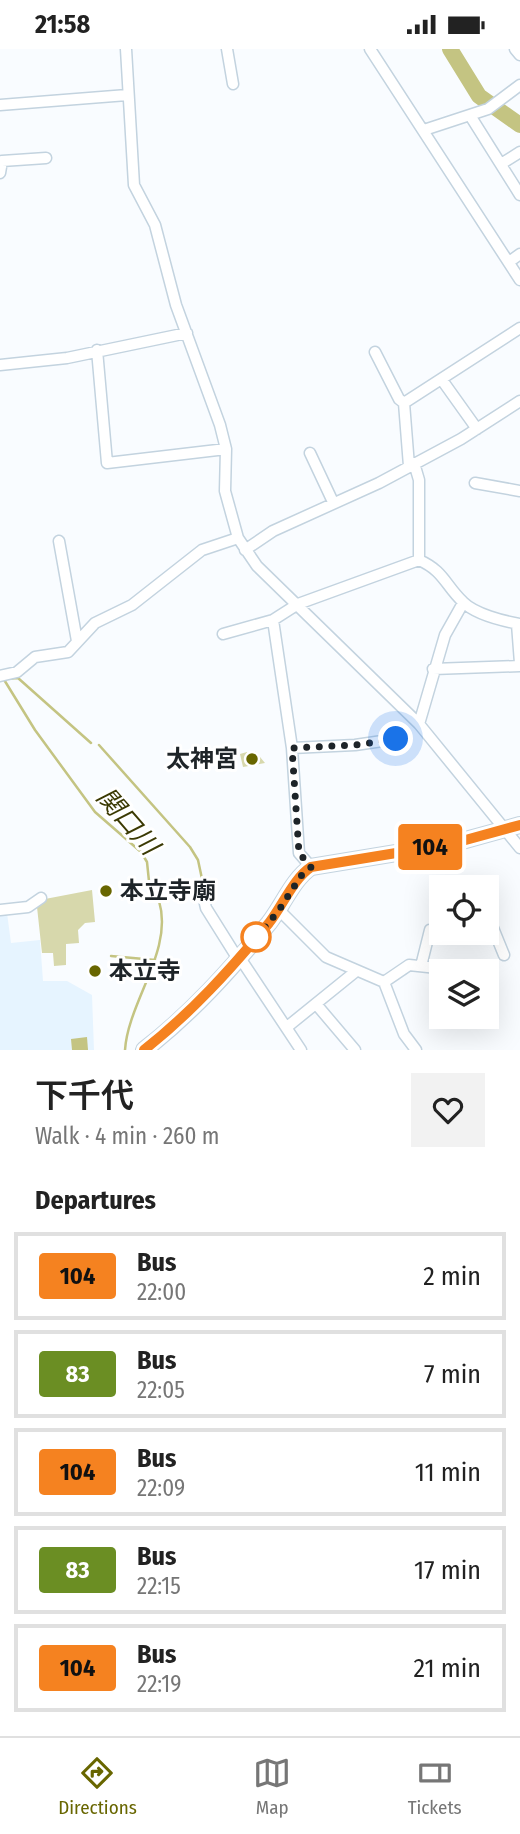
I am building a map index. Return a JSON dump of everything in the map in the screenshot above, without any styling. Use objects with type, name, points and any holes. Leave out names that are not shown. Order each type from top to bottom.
[{"type":"main road","points":[[144,1050],[210,993],[279,910],[301,876],[311,867],[451,844],[520,825]]},
{"type":"street","points":[[126,49],[134,185],[155,225],[176,305],[226,449],[225,491],[238,538],[245,550],[419,724],[520,848]]},
{"type":"street","points":[[227,49],[233,84]]},
{"type":"street","points":[[370,49],[520,280]]},
{"type":"street","points":[[515,49],[520,55]]},
{"type":"street","points":[[424,130],[471,117],[492,106],[520,85]]},
{"type":"street","points":[[0,105],[127,95]]},
{"type":"street","points":[[471,117],[520,195]]},
{"type":"street","points":[[501,164],[520,152]]},
{"type":"street","points":[[0,173],[2,161],[46,157]]},
{"type":"street","points":[[509,262],[520,254]]},
{"type":"street","points":[[404,403],[520,328]]},
{"type":"street","points":[[0,365],[67,358],[187,333]]},
{"type":"street","points":[[97,350],[107,463],[226,449]]},
{"type":"street","points":[[375,352],[399,400],[404,403]]},
{"type":"street","points":[[442,380],[477,429]]},
{"type":"street","points":[[245,550],[273,531],[380,483],[477,429],[520,401]]},
{"type":"street","points":[[404,403],[412,464],[419,480],[419,560]]},
{"type":"street","points":[[310,453],[333,502]]},
{"type":"street","points":[[475,483],[520,491]]},
{"type":"street","points":[[0,663],[3,675],[17,672],[35,657],[68,652],[95,623],[132,605],[202,550],[238,538]]},
{"type":"street","points":[[59,541],[77,641]]},
{"type":"street","points":[[223,634],[273,620],[298,604],[419,560],[435,567],[463,603],[518,624],[520,665],[433,669]]},
{"type":"street","points":[[419,724],[445,635],[463,603]]},
{"type":"street","points":[[273,620],[292,748],[299,853],[311,867]]},
{"type":"street","points":[[292,748],[355,745],[396,739]]},
{"type":"street","points":[[203,895],[206,908],[301,1050]]},
{"type":"street","points":[[0,909],[28,907],[41,898]]},
{"type":"street","points":[[279,910],[326,957],[355,972],[384,982],[412,1049]]},
{"type":"street","points":[[421,966],[429,934]]},
{"type":"street","points":[[499,943],[504,955]]},
{"type":"street","points":[[384,982],[409,965],[429,967]]},
{"type":"street","points":[[287,1027],[355,972]]},
{"type":"street","points":[[316,1004],[355,1050]]},
{"type":"shaded area","points":[[0,913],[7,913],[11,943],[40,940],[43,981],[67,981],[92,995],[94,1050],[0,1050]]},
{"type":"shaded area","points":[[87,1037],[88,1050],[72,1050],[71,1039]]},
{"type":"green space","points":[[255,751],[265,763],[243,767],[240,754],[247,752],[250,759],[257,757]]},
{"type":"green space","points":[[92,890],[95,922],[85,923],[78,930],[79,943],[66,944],[66,965],[54,966],[53,953],[42,953],[37,907],[45,899]]},
{"type":"waterway","points":[[450,49],[479,96],[520,125]]},
{"type":"waterway","name":"関口川","points":[[3,678],[35,730],[95,812],[141,852],[147,862],[150,891],[159,901],[162,920],[160,938],[156,957],[128,1032],[125,1050]]},
{"type":"waterway","points":[[4,679],[18,678],[91,743]]},
{"type":"waterway","points":[[99,745],[190,847],[198,860],[205,893]]},
{"type":"waterway","points":[[111,956],[155,960]]},
{"type":"bus line","name":"104","points":[[144,1050],[210,993],[279,910],[301,876],[311,867],[451,844],[520,825]]},
{"type":"place","name":"太神宮","points":[[252,759]]},
{"type":"place","name":"本立寺廟","points":[[106,891]]},
{"type":"place","name":"本立寺","points":[[95,971]]},
{"type":"route","points":[[256,937],[253,942],[279,910],[301,876],[311,867],[299,853],[291,767],[292,748],[355,745],[396,739]]}]
